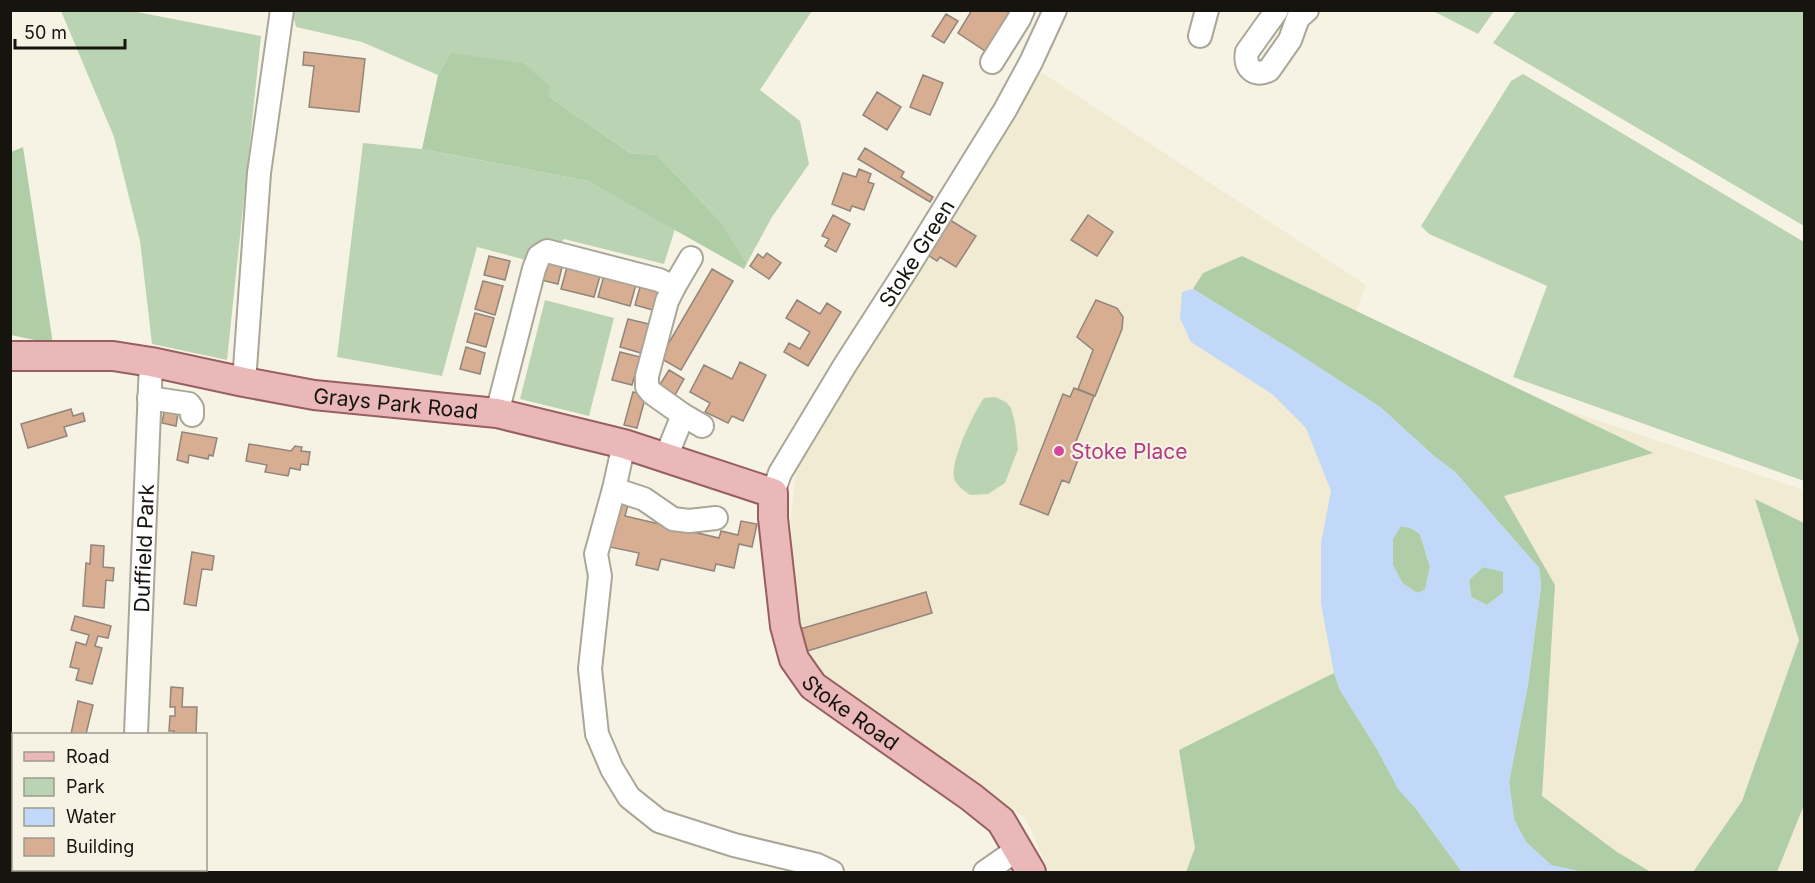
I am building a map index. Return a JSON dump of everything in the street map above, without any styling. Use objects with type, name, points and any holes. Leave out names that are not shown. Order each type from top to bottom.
[{"type":"main road","name":"Grays Park Road","points":[[12,358],[112,356],[314,395],[497,413],[624,444],[773,493]]},
{"type":"main road","name":"Stoke Road","points":[[773,493],[773,518],[784,615],[794,658],[813,686],[1001,821],[1025,861]]},
{"type":"street","points":[[244,382],[259,173],[282,10]]},
{"type":"street","points":[[992,62],[1023,10]]},
{"type":"street","name":"Stoke Green","points":[[773,493],[780,473],[845,365],[1005,110],[1055,10]]},
{"type":"street","points":[[1200,36],[1208,10]]},
{"type":"street","points":[[497,413],[539,256],[547,251],[556,253],[674,286]]},
{"type":"street","points":[[666,457],[692,421],[652,393],[647,387],[647,376],[667,301],[691,258]]},
{"type":"street","name":"Duffield Park","points":[[136,733],[151,362]]},
{"type":"street","points":[[149,398],[189,404],[192,408],[192,415]]},
{"type":"street","points":[[624,444],[596,554],[600,576],[590,669],[597,734],[612,769],[629,797],[659,821],[734,845],[817,865],[832,873]]},
{"type":"street","points":[[614,489],[644,499],[673,519],[689,521],[716,518]]},
{"type":"street","points":[[985,873],[1025,861]]},
{"type":"shaded area","points":[[1041,72],[1366,285],[1353,318],[1561,408],[1804,490],[1804,872],[1049,872],[1026,819],[816,670],[808,660],[800,629],[792,564],[791,514],[796,472],[805,451],[863,355],[995,151]]},
{"type":"green space","points":[[61,11],[132,11],[261,36],[227,360],[152,344],[140,241],[114,137]]},
{"type":"green space","points":[[292,11],[812,11],[760,90],[800,121],[809,164],[772,217],[747,263],[722,223],[657,155],[630,153],[548,96],[450,53],[438,75],[362,42],[296,27]]},
{"type":"green space","points":[[1433,11],[1494,11],[1478,34]]},
{"type":"green space","points":[[1516,11],[1804,11],[1804,226],[1493,43]]},
{"type":"green space","points":[[450,53],[523,63],[550,86],[548,96],[630,153],[657,155],[722,223],[747,263],[744,269],[588,181],[422,149],[438,75]]},
{"type":"green space","points":[[1523,74],[1804,242],[1804,481],[1513,377],[1547,286],[1429,234],[1421,226],[1511,81]]},
{"type":"green space","points":[[363,143],[422,149],[588,181],[675,229],[664,264],[564,239],[559,246],[532,247],[526,260],[477,247],[442,376],[337,357]]},
{"type":"green space","points":[[23,147],[53,344],[11,335],[11,152]]},
{"type":"green space","points":[[1242,256],[1653,453],[1504,496],[1555,585],[1542,796],[1617,852],[1651,872],[1582,872],[1551,865],[1526,842],[1514,820],[1509,782],[1528,684],[1541,586],[1539,568],[1455,472],[1380,407],[1193,289],[1203,273]]},
{"type":"green space","points":[[545,300],[614,318],[589,416],[520,399]]},
{"type":"green space","points":[[995,397],[1006,402],[1011,408],[1018,449],[1005,483],[988,494],[970,495],[955,481],[956,460],[969,425],[984,398]]},
{"type":"green space","points":[[1755,499],[1804,523],[1804,805],[1777,872],[1693,872],[1742,801],[1799,640]]},
{"type":"green space","points":[[1400,526],[1411,528],[1420,534],[1430,567],[1425,590],[1417,593],[1402,583],[1393,565],[1393,539]]},
{"type":"green space","points":[[1483,567],[1503,571],[1503,593],[1487,605],[1471,597],[1469,580]]},
{"type":"green space","points":[[1334,673],[1340,690],[1398,788],[1462,872],[1186,872],[1195,848],[1179,750]]},
{"type":"water","points":[[1193,289],[1380,407],[1455,472],[1539,568],[1541,586],[1528,684],[1509,782],[1514,819],[1526,842],[1551,865],[1582,872],[1462,872],[1417,810],[1398,789],[1377,749],[1340,690],[1334,673],[1321,604],[1321,543],[1331,491],[1306,428],[1272,394],[1191,342],[1180,318],[1182,292]],"holes":[[[1401,526],[1411,528],[1420,534],[1430,567],[1425,590],[1417,593],[1402,583],[1393,565],[1393,539]],[[1483,567],[1503,572],[1503,593],[1487,605],[1471,597],[1469,580]]]},
{"type":"building","points":[[972,10],[1005,10],[1009,13],[985,51],[958,33]]},
{"type":"building","points":[[946,14],[958,21],[944,43],[932,36]]},
{"type":"building","points":[[304,52],[365,59],[359,112],[309,107],[314,66],[303,65]]},
{"type":"building","points":[[923,75],[943,83],[930,115],[910,107]]},
{"type":"building","points":[[877,92],[901,107],[887,130],[863,115]]},
{"type":"building","points":[[865,148],[904,172],[901,177],[933,197],[930,202],[858,159]]},
{"type":"building","points":[[859,169],[871,174],[868,182],[874,184],[864,210],[852,206],[850,211],[832,204],[843,173],[856,177]]},
{"type":"building","points":[[833,215],[850,224],[836,252],[825,246],[829,239],[822,236]]},
{"type":"building","points":[[1088,215],[1113,232],[1097,256],[1071,240]]},
{"type":"building","points":[[950,220],[976,236],[956,267],[940,257],[937,261],[928,255]]},
{"type":"building","points":[[767,253],[781,263],[769,279],[750,266],[758,254],[763,258]]},
{"type":"building","points":[[489,256],[510,261],[505,280],[484,275]]},
{"type":"building","points":[[545,263],[562,267],[558,284],[541,280]]},
{"type":"building","points":[[567,267],[600,276],[594,297],[561,289]]},
{"type":"building","points":[[712,269],[733,281],[681,370],[660,358]]},
{"type":"building","points":[[605,272],[637,281],[630,306],[598,297]]},
{"type":"building","points":[[483,281],[503,286],[495,315],[475,309]]},
{"type":"building","points":[[640,287],[658,292],[653,310],[635,305]]},
{"type":"building","points":[[797,300],[820,314],[827,303],[841,312],[808,366],[784,352],[789,343],[800,349],[810,332],[786,318]]},
{"type":"building","points":[[1096,300],[1117,308],[1123,317],[1122,329],[1095,396],[1078,389],[1093,350],[1077,337]]},
{"type":"building","points":[[475,313],[494,318],[486,347],[467,342]]},
{"type":"building","points":[[628,319],[649,324],[641,353],[620,347]]},
{"type":"building","points":[[466,347],[485,353],[480,374],[460,369]]},
{"type":"building","points":[[620,352],[640,357],[632,385],[612,380]]},
{"type":"building","points":[[740,362],[766,375],[743,421],[732,416],[728,423],[705,412],[710,403],[690,392],[704,365],[732,379]]},
{"type":"building","points":[[669,370],[684,379],[675,395],[659,386]]},
{"type":"building","name":"Stoke Place","points":[[1074,388],[1094,396],[1073,449],[1081,452],[1069,483],[1062,480],[1048,515],[1020,504],[1063,394],[1070,397]]},
{"type":"building","points":[[633,392],[646,395],[637,428],[624,425]]},
{"type":"building","points":[[165,406],[179,408],[176,426],[162,423]]},
{"type":"building","points":[[71,409],[73,416],[83,413],[85,421],[64,427],[67,436],[28,448],[21,424]]},
{"type":"building","points":[[182,432],[217,438],[213,456],[209,455],[208,459],[189,455],[188,463],[177,460]]},
{"type":"building","points":[[249,444],[291,451],[295,446],[302,447],[301,451],[310,452],[308,465],[301,464],[300,470],[290,468],[288,476],[265,472],[267,465],[246,461]]},
{"type":"building","points":[[617,494],[630,497],[625,516],[719,538],[721,531],[738,535],[741,521],[757,524],[752,547],[739,544],[734,568],[716,564],[714,571],[661,559],[658,570],[636,565],[639,553],[605,546]]},
{"type":"building","points":[[91,545],[104,546],[103,567],[114,568],[113,581],[106,580],[104,608],[83,606],[86,563],[90,564]]},
{"type":"building","points":[[192,552],[214,556],[212,570],[202,569],[196,606],[184,604]]},
{"type":"building","points":[[926,592],[932,613],[804,652],[800,629]]},
{"type":"building","points":[[75,616],[111,626],[108,638],[98,636],[95,646],[102,648],[92,684],[76,680],[79,669],[70,667],[76,642],[86,645],[89,635],[71,630]]},
{"type":"building","points":[[171,687],[183,688],[182,707],[197,707],[196,733],[169,731],[170,716],[175,716],[175,707],[170,707]]},
{"type":"building","points":[[78,701],[93,705],[86,733],[71,733]]},
{"type":"building","points":[[48,871],[73,871],[73,872],[46,872]]},
{"type":"place","name":"Stoke Place","points":[[1059,451]]}]
